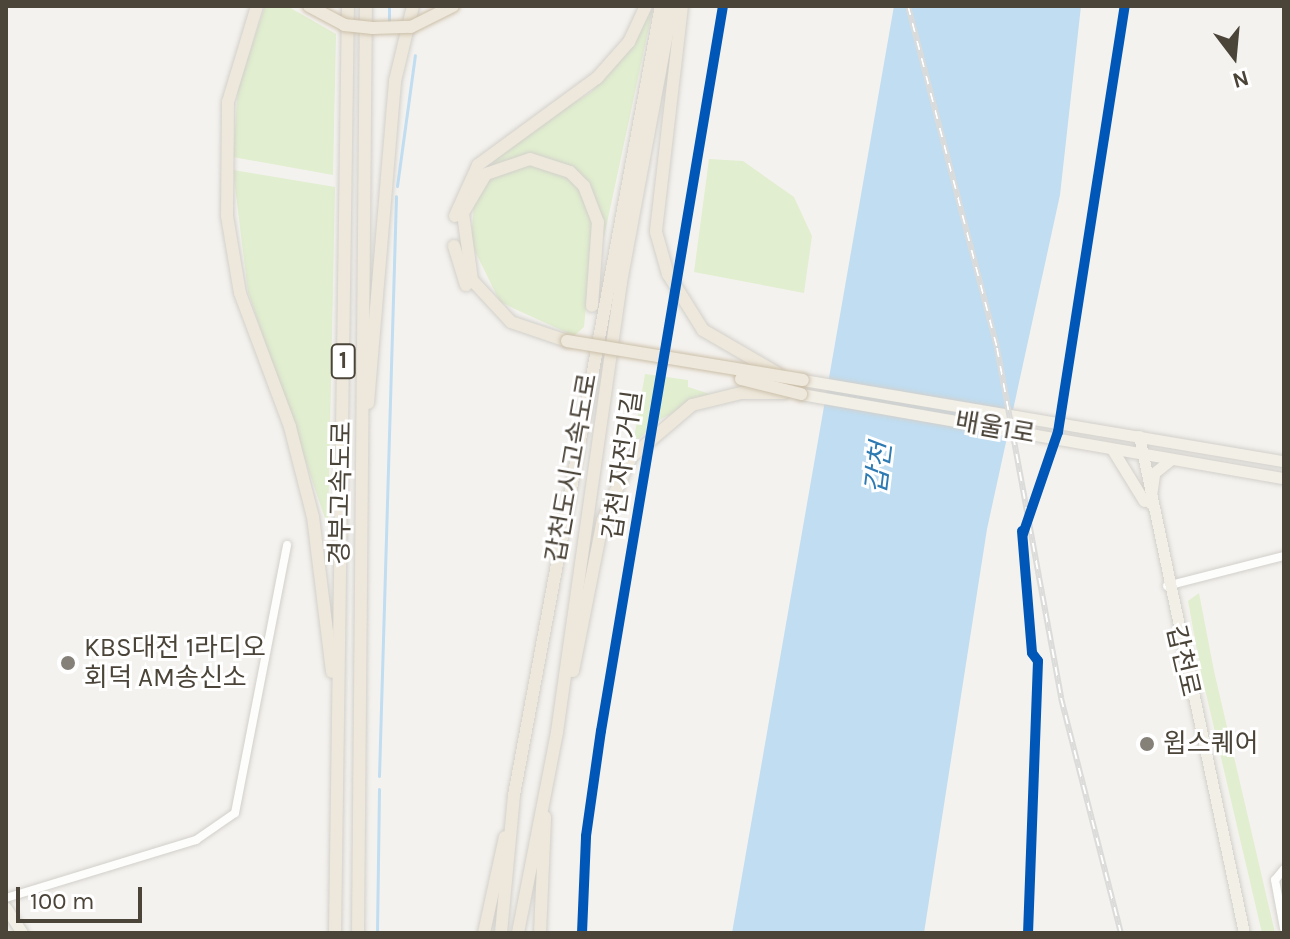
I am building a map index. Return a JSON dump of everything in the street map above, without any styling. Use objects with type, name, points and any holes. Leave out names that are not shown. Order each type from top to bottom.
[{"type":"highway","points":[[257,6],[228,102],[227,216],[240,293],[290,427],[313,517],[338,717]]},
{"type":"highway","points":[[309,6],[344,25],[373,28],[411,27],[453,6]]},
{"type":"highway","name":"경부고속도로","points":[[335,933],[348,6]]},
{"type":"highway","name":"경부고속도로","points":[[358,933],[366,6]]},
{"type":"highway","points":[[360,490],[395,81],[413,6]]},
{"type":"highway","points":[[646,6],[629,42],[597,78],[489,152],[467,179],[455,212],[455,256],[474,300],[524,338],[803,380]]},
{"type":"highway","name":"갑천도시고속도로","points":[[501,933],[514,795],[578,438],[661,6]]},
{"type":"highway","name":"갑천도시고속도로","points":[[518,933],[557,732],[621,282],[672,6]]},
{"type":"highway","points":[[682,6],[659,174],[656,232],[681,300],[734,354],[803,380]]},
{"type":"highway","points":[[578,438],[598,255],[592,201],[570,172],[551,163],[499,166],[475,186],[463,213],[472,280],[499,314],[568,345],[801,394]]},
{"type":"highway","points":[[557,732],[619,476],[652,432],[692,405],[741,393],[801,394]]},
{"type":"highway","points":[[540,933],[548,779]]},
{"type":"highway","points":[[484,933],[514,795]]},
{"type":"main road","name":"배울1로","points":[[803,380],[1284,461]]},
{"type":"main road","name":"배울1로","points":[[801,394],[1284,478]]},
{"type":"main road","name":"갑천로","points":[[1139,436],[1137,453],[1244,933]]},
{"type":"main road","points":[[1112,449],[1149,508]]},
{"type":"main road","points":[[1149,508],[1154,473],[1171,459]]},
{"type":"main road","points":[[6,908],[22,933]]},
{"type":"street","points":[[6,898],[196,840],[235,813],[287,545]]},
{"type":"street","points":[[1166,586],[1284,556]]},
{"type":"street","points":[[1284,869],[1275,890],[1284,928]]},
{"type":"green space","points":[[265,6],[287,6],[336,34],[333,175],[233,157],[238,88]]},
{"type":"green space","points":[[653,8],[604,237],[585,185],[531,158],[475,178],[533,127],[590,93],[631,48]]},
{"type":"green space","points":[[709,159],[743,161],[794,197],[812,236],[804,293],[694,272]]},
{"type":"green space","points":[[544,164],[571,179],[589,202],[594,226],[584,327],[574,336],[500,302],[471,243],[474,203],[490,179],[516,165]]},
{"type":"green space","points":[[233,170],[335,187],[328,527],[248,292]]},
{"type":"green space","points":[[645,374],[688,380],[688,387],[710,394],[661,419],[633,444]]},
{"type":"green space","points":[[1199,593],[1275,933],[1262,933],[1201,672],[1188,601]]},
{"type":"water","name":"갑천","points":[[894,6],[1081,6],[1060,195],[987,529],[924,933],[732,933]]},
{"type":"waterway","points":[[389,6],[389,21]]},
{"type":"waterway","points":[[397,186],[415,55]]},
{"type":"waterway","points":[[379,776],[396,196]]},
{"type":"waterway","points":[[377,933],[379,789]]},
{"type":"railway","points":[[908,6],[997,348],[1061,698],[1121,933]]},
{"type":"cycle path","name":"갑천 자전거길","points":[[582,933],[586,836],[601,731],[723,6]]},
{"type":"cycle path","points":[[1023,534],[1058,432],[1125,6]]},
{"type":"cycle path","points":[[1022,531],[1032,653],[1038,661],[1028,933]]},
{"type":"place","name":"KBS대전 1라디오 회덕 AM송신소","points":[[68,663]]},
{"type":"place","name":"윕스퀘어","points":[[1147,744]]}]
